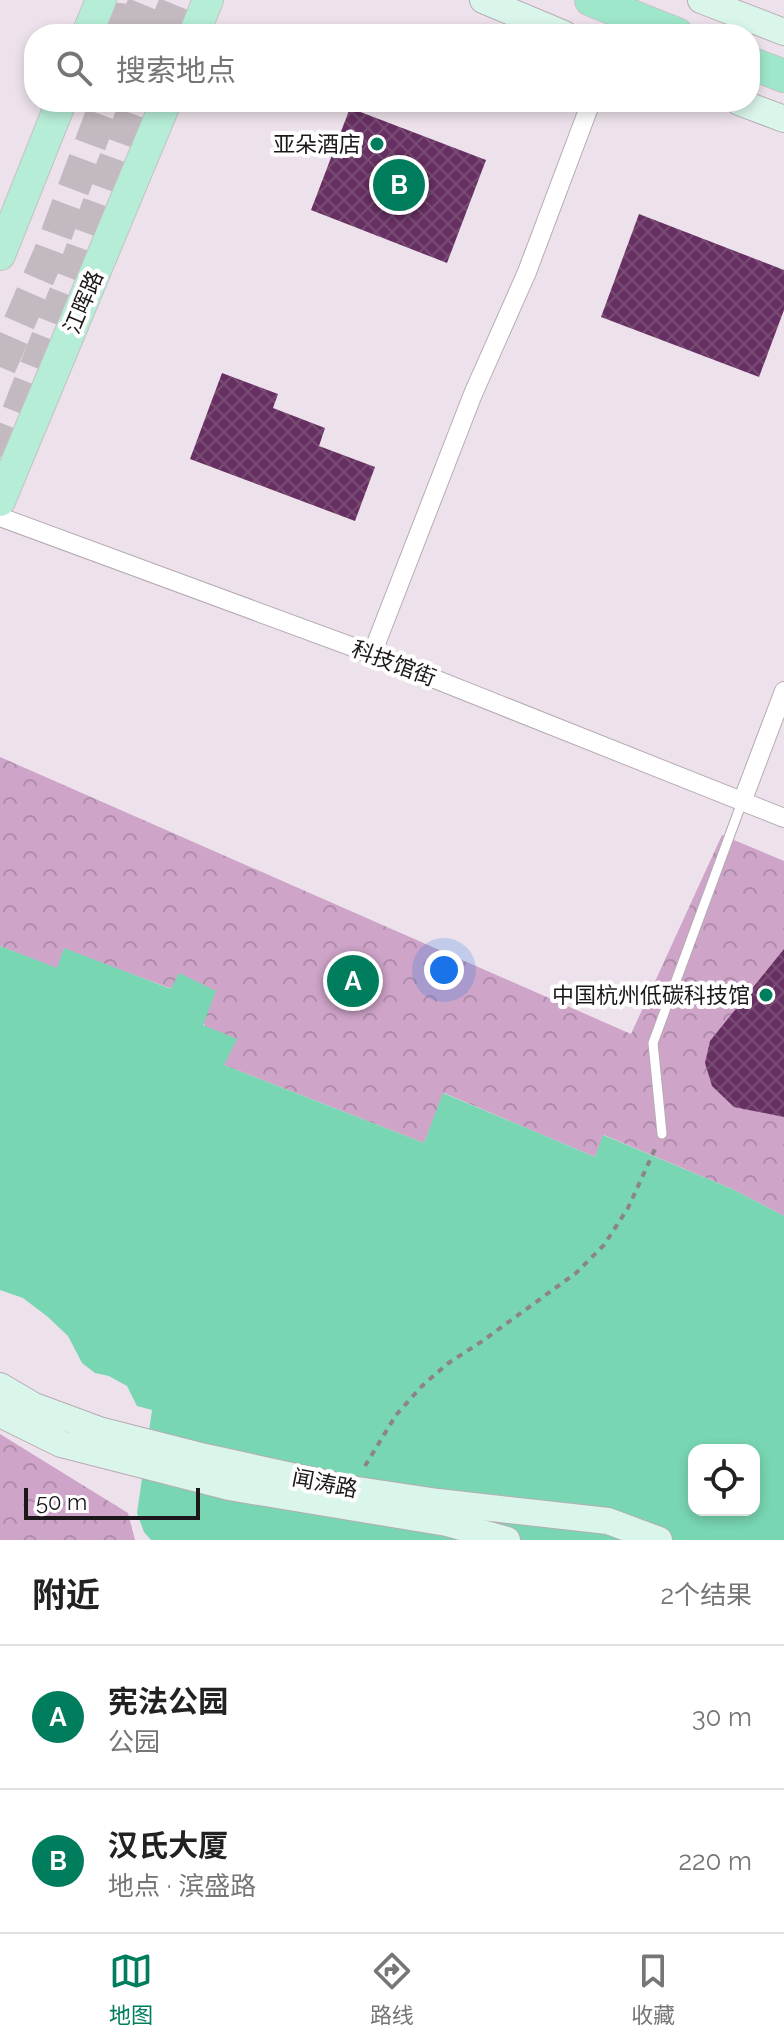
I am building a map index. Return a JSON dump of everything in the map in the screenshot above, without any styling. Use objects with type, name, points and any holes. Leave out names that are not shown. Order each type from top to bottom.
[{"type":"highway","points":[[591,0],[652,24]]},
{"type":"highway","points":[[760,67],[784,76]]},
{"type":"main road","points":[[91,24],[101,0]]},
{"type":"main road","points":[[198,24],[208,0]]},
{"type":"main road","points":[[483,0],[540,24]]},
{"type":"main road","points":[[701,0],[784,32]]},
{"type":"main road","points":[[760,110],[784,119]]},
{"type":"main road","points":[[0,255],[57,112]]},
{"type":"main road","name":"江晖路","points":[[0,501],[162,112]]},
{"type":"main road","name":"闻涛路","points":[[0,1386],[98,1442],[229,1487],[447,1523],[507,1540]]},
{"type":"main road","name":"闻涛路","points":[[0,1414],[61,1444],[98,1442],[205,1457],[351,1489],[608,1521],[659,1540]]},
{"type":"street","points":[[372,654],[473,394],[527,272],[587,112]]},
{"type":"street","name":"科技馆街","points":[[0,517],[372,654],[784,818]]},
{"type":"street","points":[[742,802],[784,691]]},
{"type":"lane","points":[[662,1134],[653,1043],[742,802]]},
{"type":"path","points":[[351,1489],[396,1415],[422,1386],[447,1364],[576,1273],[604,1245],[628,1208],[662,1134]]},
{"type":"green space","points":[[0,757],[631,1034],[722,835],[784,861],[784,1216],[732,1189],[604,1135],[595,1157],[444,1093],[424,1143],[224,1065],[179,974],[172,989],[64,949],[58,969],[0,946]]},
{"type":"green space","points":[[0,1434],[128,1513],[135,1540],[0,1540]]},
{"type":"shaded area","points":[[0,946],[57,968],[64,948],[171,989],[179,973],[216,991],[203,1025],[237,1039],[224,1065],[424,1143],[443,1093],[595,1157],[603,1135],[732,1189],[784,1216],[784,1540],[151,1540],[144,1532],[137,1513],[152,1410],[137,1406],[127,1386],[109,1376],[95,1373],[82,1363],[68,1336],[23,1298],[0,1290]]},
{"type":"building","points":[[348,112],[360,112],[486,160],[447,263],[311,210]]},
{"type":"building","points":[[639,214],[784,270],[784,310],[759,377],[601,317]]},
{"type":"building","points":[[222,373],[278,394],[273,408],[325,428],[319,446],[375,467],[355,521],[190,459]]},
{"type":"building","name":"中国杭州低碳科技馆","points":[[784,949],[784,1117],[734,1107],[712,1086],[705,1063],[710,1041]]},
{"type":"tunnel","points":[[108,24],[110,0]]},
{"type":"tunnel","points":[[135,24],[145,0]]},
{"type":"tunnel","points":[[166,24],[176,0]]},
{"type":"tunnel","points":[[0,367],[49,254],[102,112]]},
{"type":"tunnel","points":[[0,457],[132,112]]},
{"type":"place","name":"亚朵酒店","points":[[377,144]]},
{"type":"place","name":"汉氏大厦","points":[[399,185]]},
{"type":"place","name":"宪法公园","points":[[353,981]]},
{"type":"place","name":"中国杭州低碳科技馆","points":[[766,995]]}]
